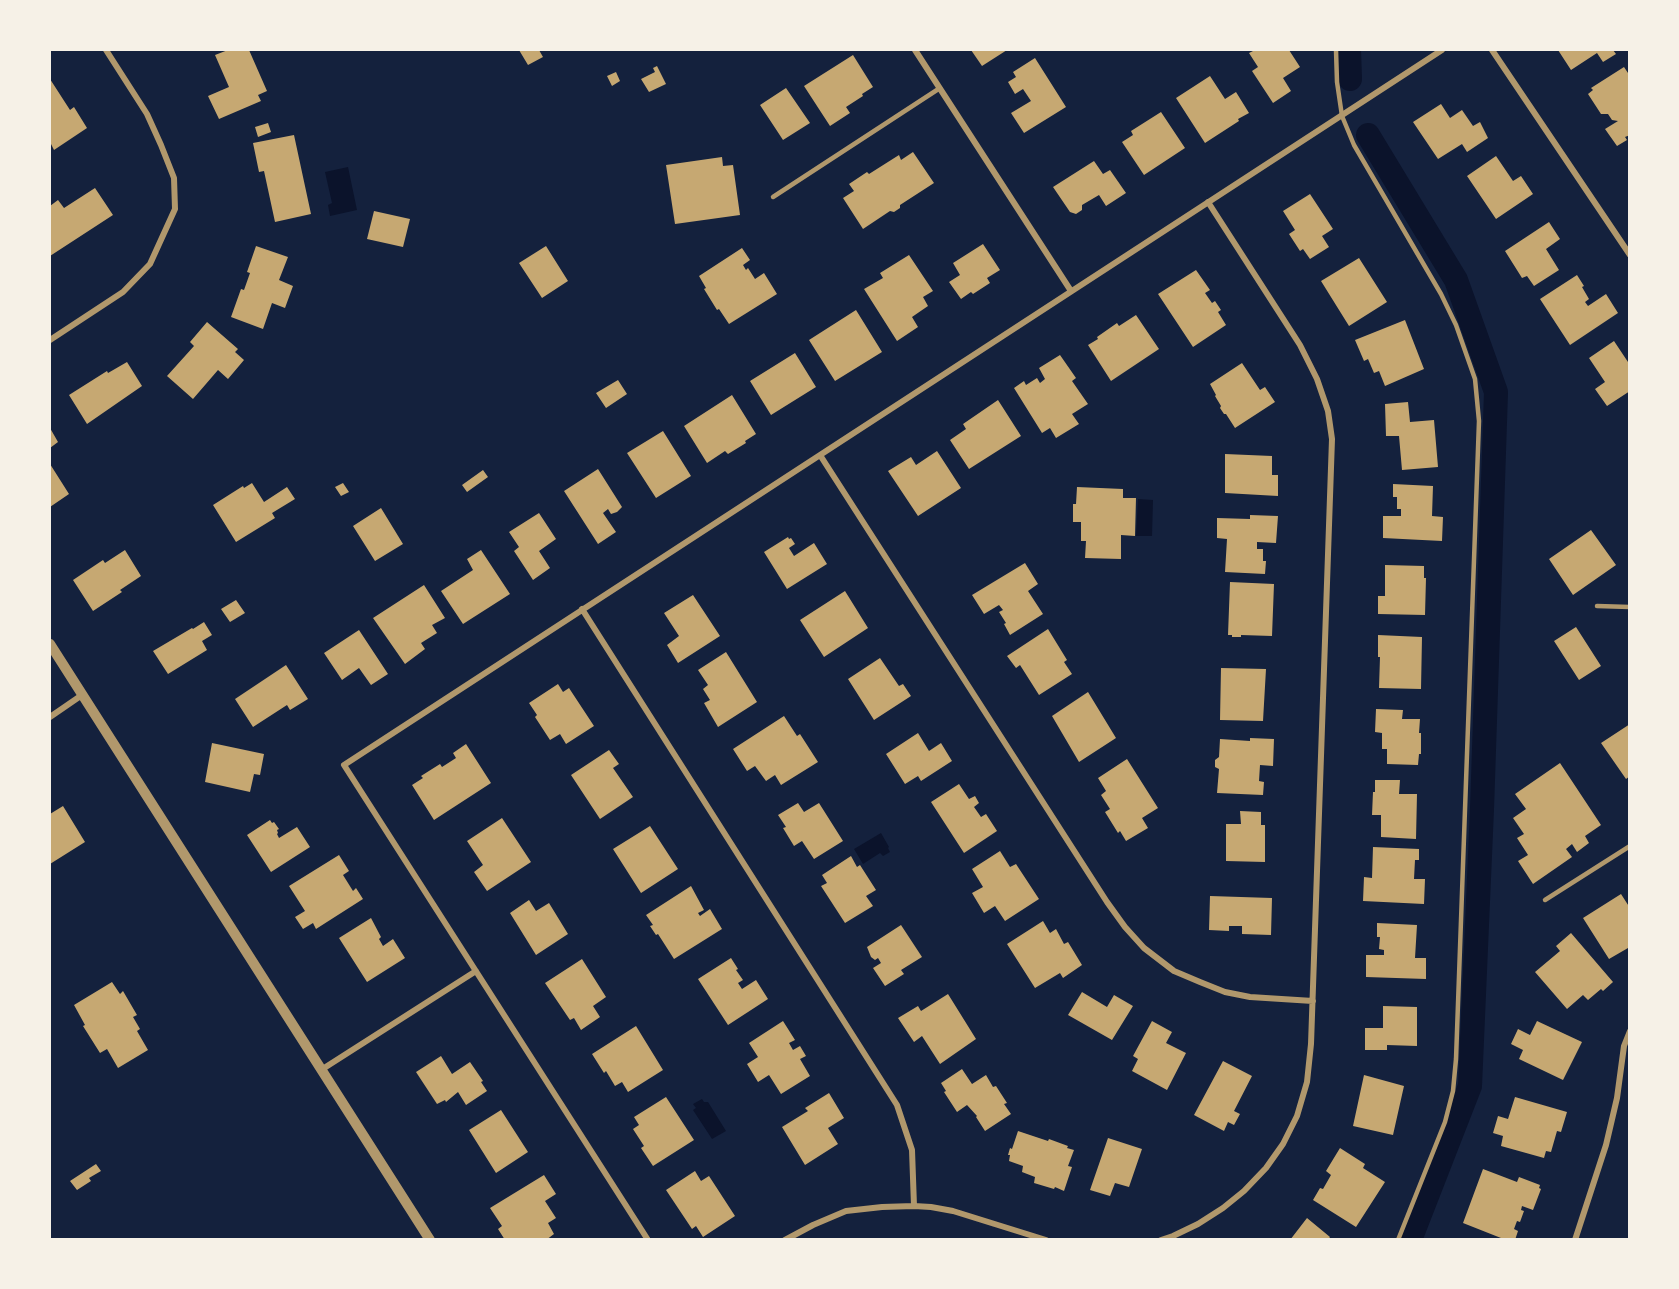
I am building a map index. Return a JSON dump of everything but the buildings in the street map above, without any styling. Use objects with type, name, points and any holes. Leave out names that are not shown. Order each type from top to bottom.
[{"type":"street","points":[[50,340],[123,292],[150,264],[175,209],[174,178],[147,114],[105,50]]},
{"type":"street","points":[[915,50],[1071,291]]},
{"type":"street","points":[[648,1239],[344,765],[1442,50]]},
{"type":"street","points":[[1492,50],[1629,255]]},
{"type":"street","points":[[1161,1239],[1198,1224],[1223,1208],[1244,1191],[1266,1168],[1283,1144],[1297,1116],[1307,1082],[1313,1001],[1332,439],[1328,411],[1317,379],[1300,345],[1208,202]]},
{"type":"street","points":[[820,455],[1125,927],[1144,948],[1174,971],[1225,992],[1250,997],[1313,1001]]},
{"type":"street","points":[[582,609],[897,1105],[912,1150],[914,1206]]},
{"type":"street","points":[[50,644],[430,1239]]},
{"type":"street","points":[[50,717],[82,695]]},
{"type":"street","points":[[321,1070],[476,971]]},
{"type":"street","points":[[1575,1239],[1606,1145],[1629,1030]]},
{"type":"street","points":[[785,1239],[813,1224],[846,1211],[914,1206],[953,1211],[1046,1239]]},
{"type":"lane","points":[[1336,50],[1337,82],[1342,116],[1354,145],[1441,294],[1456,325],[1475,379],[1479,421],[1453,1091],[1445,1122],[1398,1239]]},
{"type":"lane","points":[[773,197],[940,88]]},
{"type":"lane","points":[[1597,606],[1629,607]]},
{"type":"lane","points":[[1545,900],[1629,846]]},
{"type":"water","points":[[348,167],[357,210],[330,216],[328,205],[332,203],[325,172]]},
{"type":"water","points":[[1138,499],[1153,500],[1152,536],[1136,536]]},
{"type":"water","points":[[881,833],[890,852],[883,856],[880,853],[863,864],[854,849]]},
{"type":"water","points":[[702,1099],[708,1102],[726,1131],[712,1139],[693,1110],[696,1108],[693,1104]]},
{"type":"waterway","points":[[1349,50],[1350,79]]},
{"type":"waterway","points":[[1368,135],[1456,280],[1496,392],[1470,1086],[1410,1240]]}]
